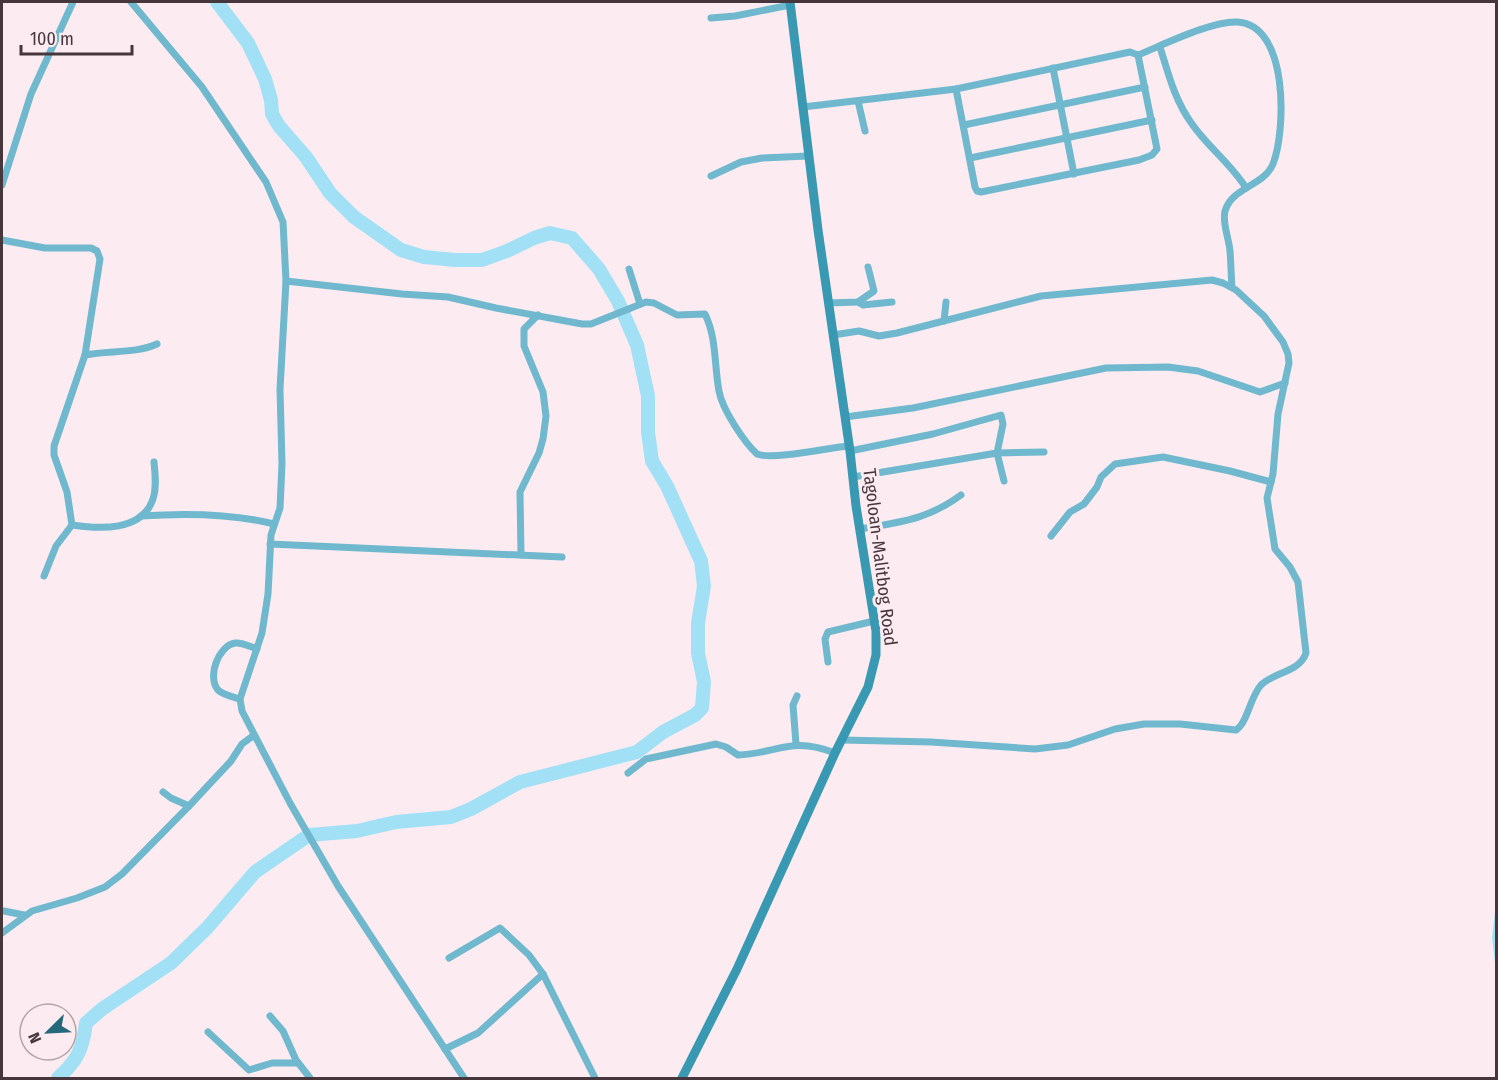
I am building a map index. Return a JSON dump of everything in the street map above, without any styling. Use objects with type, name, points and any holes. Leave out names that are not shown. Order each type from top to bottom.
[{"type":"main road","name":"Tagoloan-Malitbog Road","points":[[682,1078],[737,969],[873,672],[877,649],[808,156],[790,3]]},
{"type":"street","points":[[2,185],[31,94],[73,2]]},
{"type":"street","points":[[132,2],[202,87],[266,182],[283,222],[286,281],[280,389],[282,464],[279,512],[270,544],[268,594],[257,649],[240,699],[242,711],[338,886],[464,1078]]},
{"type":"street","points":[[711,18],[735,16],[790,3]]},
{"type":"street","points":[[803,107],[957,89],[1130,52],[1138,55],[1217,25],[1237,22],[1248,24],[1258,29],[1272,48],[1278,70],[1281,102],[1278,147],[1270,171],[1233,196],[1225,213],[1232,287]]},
{"type":"street","points":[[1160,47],[1174,92],[1190,121],[1229,164],[1246,188]]},
{"type":"street","points":[[957,89],[975,187],[979,192],[1074,174],[1152,155],[1157,149],[1138,55]]},
{"type":"street","points":[[1053,68],[1074,174]]},
{"type":"street","points":[[964,125],[1145,87]]},
{"type":"street","points":[[858,101],[865,131]]},
{"type":"street","points":[[970,158],[1152,120]]},
{"type":"street","points":[[711,176],[741,162],[762,158],[808,156]]},
{"type":"street","points":[[2,240],[45,248],[91,248],[97,251],[100,259],[85,355],[54,446],[54,455],[67,492],[72,525],[56,546],[44,576]]},
{"type":"street","points":[[858,302],[874,291],[868,267]]},
{"type":"street","points":[[629,269],[640,303]]},
{"type":"street","points":[[833,335],[863,331],[879,336],[919,328],[1041,296],[1212,280],[1232,287],[1264,316],[1283,342],[1288,354],[1289,363],[1278,414],[1271,482],[1267,498],[1277,554],[1293,571],[1298,582],[1306,653],[1300,664],[1263,684],[1251,701],[1240,728],[1236,730],[1180,724],[1144,724],[1115,729],[1068,745],[1035,749],[931,741],[842,740]]},
{"type":"street","points":[[286,281],[447,297],[587,324],[640,303],[650,302],[677,315],[705,314],[713,335],[722,402],[729,416],[757,454],[779,455],[849,448],[933,434],[1001,415],[1003,424],[997,453],[1004,481]]},
{"type":"street","points":[[829,303],[858,302],[863,305],[892,302]]},
{"type":"street","points":[[944,321],[946,302]]},
{"type":"street","points":[[520,555],[520,492],[536,460],[545,426],[543,392],[529,361],[523,336],[524,329],[538,315]]},
{"type":"street","points":[[85,355],[105,351],[143,349],[157,344]]},
{"type":"street","points":[[844,417],[913,408],[1106,368],[1168,367],[1198,371],[1260,392],[1285,383]]},
{"type":"street","points":[[853,477],[997,453],[1044,452]]},
{"type":"street","points":[[1051,536],[1070,512],[1084,504],[1097,487],[1101,477],[1115,464],[1163,457],[1271,482]]},
{"type":"street","points":[[72,525],[86,527],[125,525],[141,516],[148,509],[154,497],[156,482],[154,462]]},
{"type":"street","points":[[860,528],[917,519],[961,495]]},
{"type":"street","points":[[141,516],[174,514],[226,516],[252,518],[274,524]]},
{"type":"street","points":[[270,544],[562,556]]},
{"type":"street","points":[[828,662],[825,639],[828,632],[874,621]]},
{"type":"street","points":[[240,699],[224,694],[217,688],[214,678],[215,667],[222,651],[230,645],[239,643],[257,649]]},
{"type":"street","points":[[796,744],[793,705],[797,696]]},
{"type":"street","points":[[2,933],[32,911],[105,887],[122,874],[231,761],[242,744],[254,735]]},
{"type":"street","points":[[628,772],[646,759],[717,744],[738,754],[796,744],[818,747],[835,753]]},
{"type":"street","points":[[164,792],[171,798],[189,806]]},
{"type":"street","points":[[4,911],[24,915]]},
{"type":"street","points":[[449,958],[501,928],[530,955],[543,974],[596,1078]]},
{"type":"street","points":[[446,1049],[478,1033],[543,974]]},
{"type":"street","points":[[270,1016],[284,1032],[298,1063],[310,1078]]},
{"type":"street","points":[[208,1032],[249,1070],[272,1063],[298,1063]]},
{"type":"water","points":[[1496,902],[1496,971],[1492,938]]},
{"type":"waterway","points":[[58,1078],[78,1054],[86,1023],[102,1009],[171,963],[207,928],[255,872],[309,835],[357,831],[396,822],[451,817],[471,809],[520,782],[637,752],[663,732],[695,715],[702,708],[704,682],[698,653],[698,623],[704,586],[701,561],[667,486],[652,461],[648,432],[648,396],[637,345],[618,301],[599,269],[572,238],[550,233],[482,260],[424,257],[401,250],[354,217],[330,193],[306,157],[279,126],[272,114],[265,79],[248,43],[217,2]]}]
